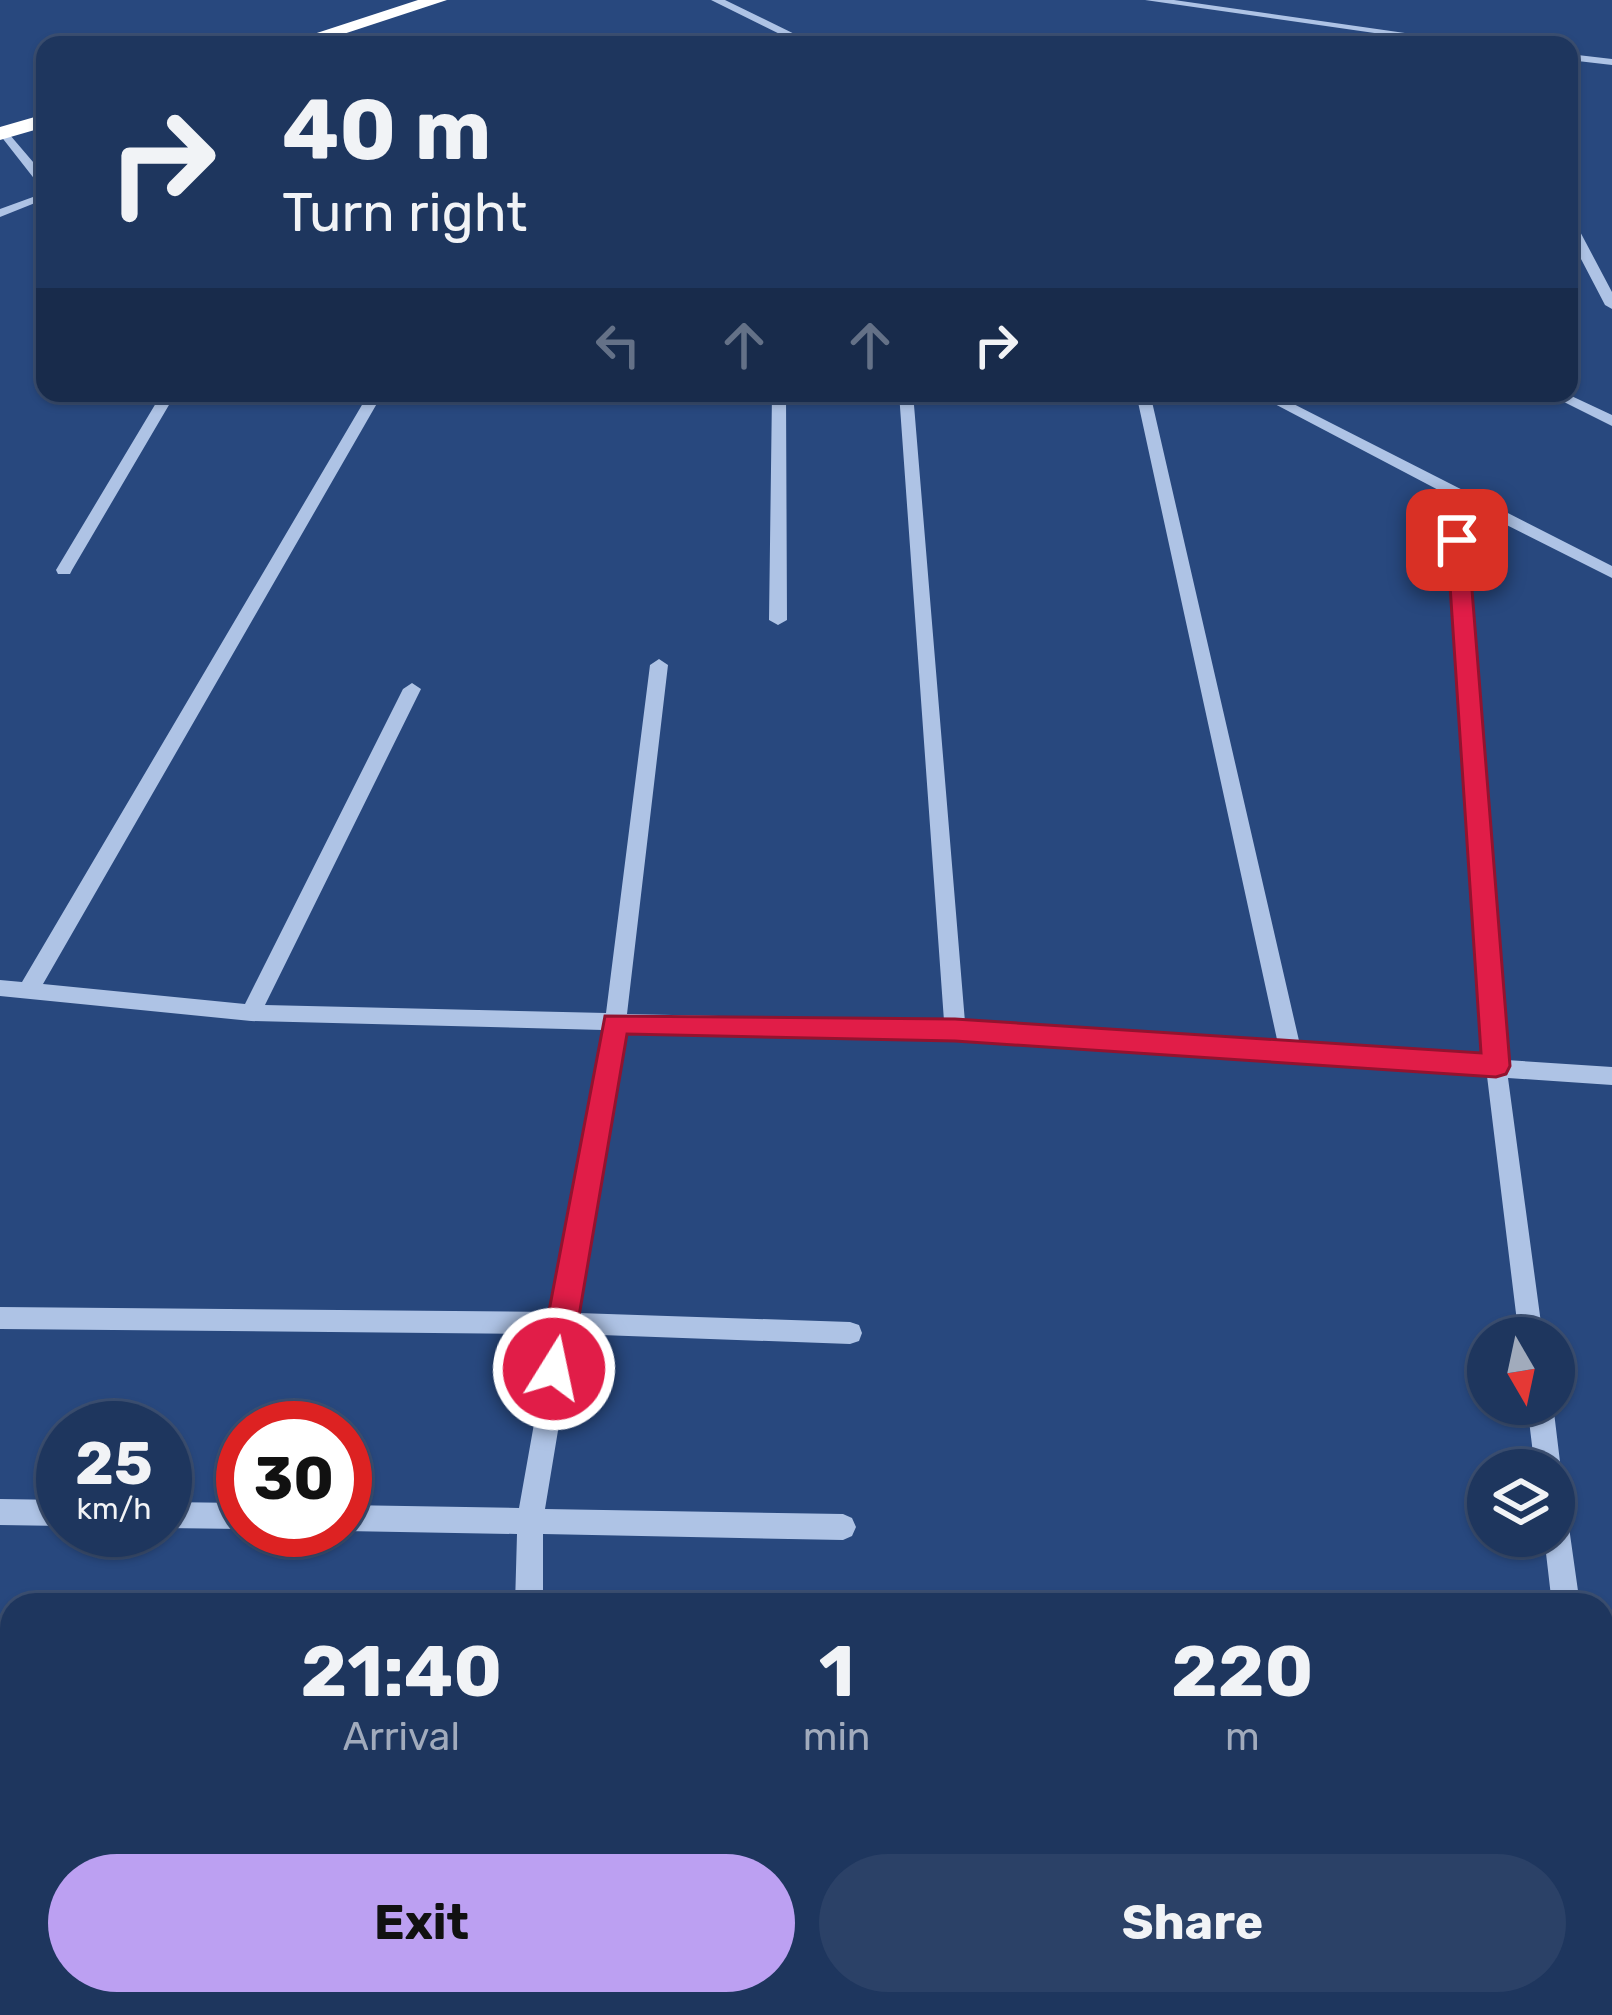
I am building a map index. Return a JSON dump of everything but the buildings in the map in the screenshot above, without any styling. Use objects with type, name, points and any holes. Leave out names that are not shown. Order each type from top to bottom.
[{"type":"highway","points":[[320,36],[438,0]]},
{"type":"highway","points":[[2,133],[36,123]]},
{"type":"street","points":[[716,0],[792,36]]},
{"type":"street","points":[[1150,0],[1416,36]]},
{"type":"street","points":[[1578,58],[1612,62]]},
{"type":"street","points":[[2,133],[36,174]]},
{"type":"street","points":[[0,213],[36,201]]},
{"type":"street","points":[[1578,240],[1612,304]]},
{"type":"street","points":[[1578,255],[1586,255]]},
{"type":"street","points":[[64,570],[164,402]]},
{"type":"street","points":[[28,991],[371,402]]},
{"type":"street","points":[[778,620],[779,402]]},
{"type":"street","points":[[907,402],[955,1030]]},
{"type":"street","points":[[1145,402],[1292,1054]]},
{"type":"street","points":[[1279,402],[1612,573]]},
{"type":"street","points":[[1572,402],[1612,421]]},
{"type":"street","points":[[1454,492],[1496,1066],[1529,1317]]},
{"type":"street","points":[[529,1593],[530,1521],[615,1023],[659,664]]},
{"type":"street","points":[[251,1013],[412,689]]},
{"type":"street","points":[[0,988],[251,1013],[955,1030],[1612,1076]]},
{"type":"street","points":[[0,1318],[562,1323],[850,1333]]},
{"type":"street","points":[[0,1512],[36,1513]]},
{"type":"street","points":[[372,1518],[844,1527]]},
{"type":"street","points":[[1560,1557],[1564,1593]]},
{"type":"route","points":[[554,1369],[615,1023],[955,1030],[1496,1066],[1457,540]]}]
